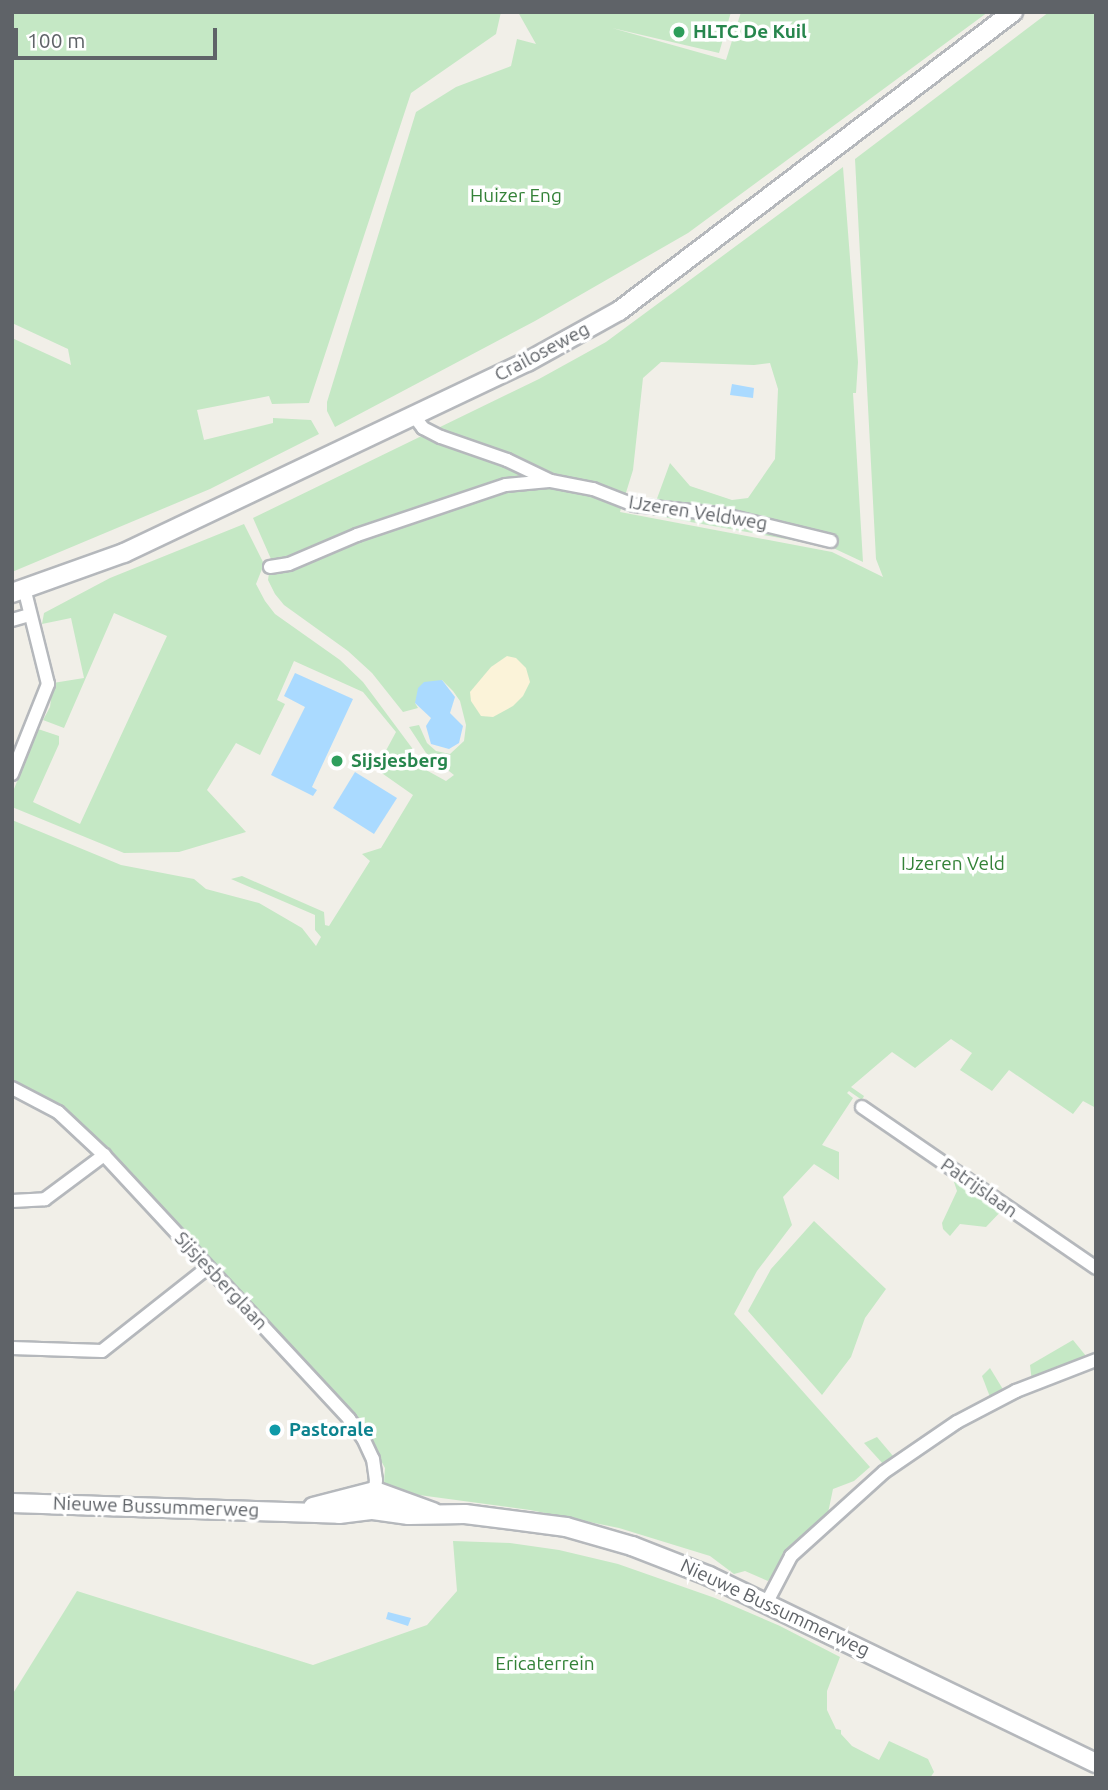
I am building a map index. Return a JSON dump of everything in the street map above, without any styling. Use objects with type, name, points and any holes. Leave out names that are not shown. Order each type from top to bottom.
[{"type":"main road","name":"Crailoseweg","points":[[18,590],[124,553],[527,362],[619,311],[1013,12]]},
{"type":"main road","name":"Nieuwe Bussummerweg","points":[[299,1510],[375,1491],[436,1513]]},
{"type":"main road","name":"Nieuwe Bussummerweg","points":[[12,1503],[190,1514],[299,1510],[340,1514],[373,1510],[410,1515],[436,1513],[512,1519],[579,1531],[632,1546],[768,1602],[1096,1763]]},
{"type":"street","name":"IJzeren Veldweg","points":[[414,416],[423,428],[441,438],[507,460],[551,481],[593,489],[634,505],[720,514],[831,541]]},
{"type":"street","points":[[270,567],[289,564],[357,535],[506,485],[551,481]]},
{"type":"street","points":[[12,774],[48,684],[29,615],[18,590]]},
{"type":"street","points":[[12,620],[29,615]]},
{"type":"street","name":"Sijsjesberglaan","points":[[12,1088],[58,1112],[104,1155],[349,1419],[363,1438],[373,1459],[373,1510]]},
{"type":"street","name":"Patrijslaan","points":[[862,1107],[1096,1268]]},
{"type":"street","points":[[12,1201],[45,1199],[104,1155]]},
{"type":"street","points":[[12,1348],[102,1352],[207,1268]]},
{"type":"street","points":[[768,1602],[791,1556],[884,1472],[957,1422],[1016,1391],[1096,1360]]},
{"type":"green space","points":[[12,12],[501,12],[496,34],[411,93],[309,403],[272,404],[269,396],[197,410],[204,440],[273,423],[273,418],[311,420],[319,434],[210,489],[12,572],[12,338],[71,365],[68,349],[12,323]]},
{"type":"green space","name":"Huizer Eng","points":[[518,12],[731,12],[719,53],[612,28],[726,60],[741,12],[988,12],[688,233],[535,321],[335,427],[327,411],[327,402],[416,112],[456,87],[511,66],[517,39],[536,44]]},
{"type":"green space","name":"IJzeren Veld","points":[[1049,12],[1096,12],[1096,1108],[1083,1101],[1073,1114],[1009,1070],[992,1091],[960,1070],[972,1053],[951,1039],[915,1068],[892,1052],[851,1087],[864,1096],[862,1100],[849,1091],[847,1093],[853,1098],[822,1145],[839,1152],[839,1180],[814,1164],[783,1197],[792,1225],[757,1271],[734,1314],[870,1467],[854,1481],[833,1489],[828,1513],[768,1581],[745,1571],[734,1574],[710,1556],[619,1528],[530,1510],[404,1493],[384,1483],[385,1468],[364,1430],[58,1109],[12,1084],[12,820],[121,865],[194,879],[206,889],[259,903],[302,928],[316,946],[321,937],[315,930],[315,915],[231,879],[242,876],[324,912],[325,925],[329,926],[370,861],[362,854],[381,848],[413,795],[376,769],[396,732],[363,692],[294,661],[277,700],[285,704],[260,755],[236,743],[207,790],[246,832],[179,852],[124,853],[12,807],[12,794],[38,729],[59,736],[59,744],[33,802],[80,824],[167,636],[114,613],[64,728],[43,720],[50,707],[53,683],[84,678],[71,618],[42,624],[44,613],[110,578],[244,524],[264,564],[256,584],[275,614],[340,660],[363,682],[412,748],[417,765],[446,781],[454,775],[426,753],[409,727],[419,725],[427,743],[436,751],[450,754],[464,741],[466,725],[460,701],[453,691],[442,680],[415,703],[418,708],[403,712],[372,673],[348,651],[284,605],[275,594],[268,580],[271,559],[253,518],[539,379],[606,342],[843,167],[858,362],[856,393],[853,393],[863,562],[831,547],[651,515],[670,463],[690,486],[732,500],[748,498],[775,459],[778,389],[770,363],[754,365],[661,362],[643,378],[633,470],[620,512],[832,552],[883,577],[876,559],[855,159]]},
{"type":"green space","points":[[952,1176],[1006,1206],[986,1227],[960,1224],[950,1236],[943,1229],[942,1223],[957,1191]]},
{"type":"green space","points":[[814,1221],[886,1289],[865,1318],[851,1357],[822,1395],[748,1311],[771,1269]]},
{"type":"green space","points":[[1073,1340],[1086,1356],[1032,1382],[1030,1365]]},
{"type":"green space","points":[[990,1368],[1004,1391],[990,1397],[982,1376]]},
{"type":"green space","points":[[877,1437],[893,1456],[884,1465],[864,1443]]},
{"type":"green space","name":"Ericaterrein","points":[[453,1541],[510,1543],[559,1550],[618,1564],[715,1598],[780,1626],[840,1657],[827,1691],[827,1710],[836,1729],[841,1730],[841,1734],[852,1746],[879,1760],[889,1741],[928,1759],[934,1772],[930,1778],[12,1778],[12,1695],[77,1591],[313,1665],[427,1625],[457,1591]]},
{"type":"sand","points":[[507,656],[516,658],[526,668],[530,682],[523,696],[513,706],[493,717],[481,716],[471,701],[470,692],[491,667]]},
{"type":"water","points":[[732,384],[754,388],[753,398],[730,395]]},
{"type":"water","points":[[295,673],[353,699],[312,787],[317,790],[313,796],[271,775],[305,707],[284,696]]},
{"type":"water","points":[[442,680],[455,697],[450,713],[463,726],[459,743],[449,749],[431,744],[426,726],[431,718],[415,703],[418,688],[424,682]]},
{"type":"water","points":[[355,772],[397,798],[374,834],[333,808]]},
{"type":"water","points":[[388,1612],[411,1618],[408,1626],[386,1619]]},
{"type":"place","name":"HLTC De Kuil","points":[[679,32]]},
{"type":"place","name":"Sijsjesberg","points":[[337,761]]},
{"type":"place","name":"Pastorale","points":[[275,1430]]}]
